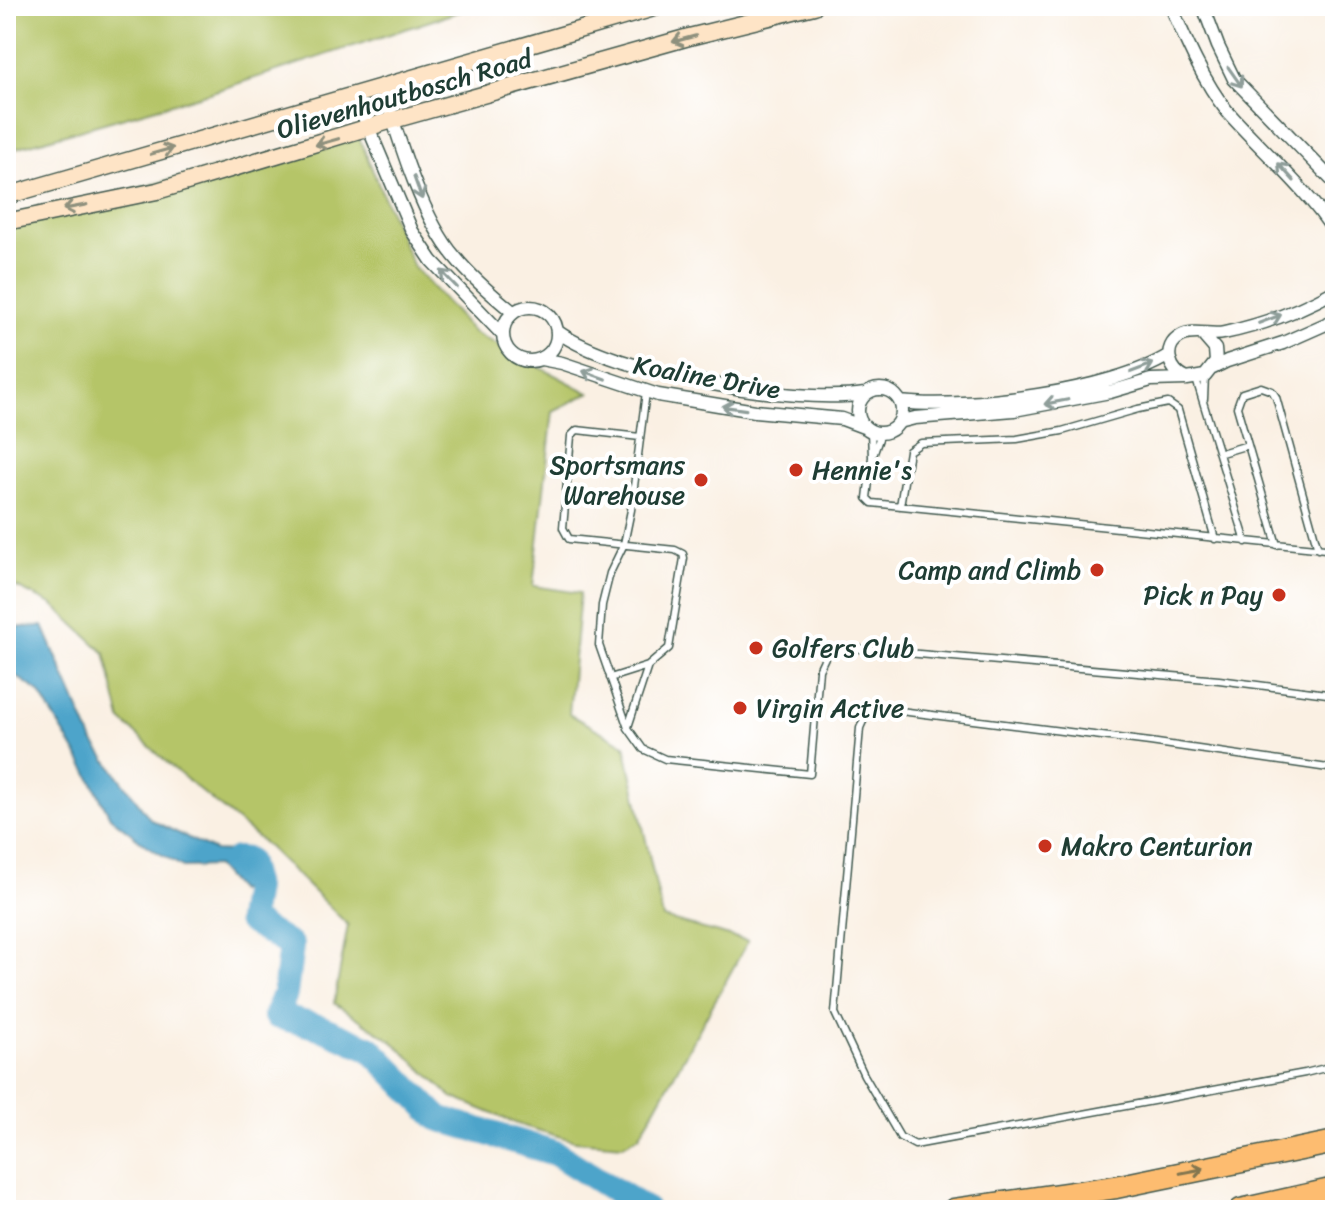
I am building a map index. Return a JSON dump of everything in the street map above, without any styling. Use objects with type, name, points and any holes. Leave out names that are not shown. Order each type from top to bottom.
[{"type":"highway","points":[[954,1210],[1116,1187],[1335,1142]]},
{"type":"highway","points":[[1241,1210],[1335,1189]]},
{"type":"highway","points":[[1313,1210],[1335,1207]]},
{"type":"main road","name":"Olievenhoutbosch Road","points":[[6,196],[661,6]]},
{"type":"main road","name":"Olievenhoutbosch Road","points":[[6,222],[157,191],[689,37],[814,6]]},
{"type":"street","points":[[1171,6],[1183,34],[1225,108],[1288,174],[1335,233]]},
{"type":"street","points":[[1203,6],[1234,79],[1335,183]]},
{"type":"street","points":[[383,88],[424,205],[453,255],[484,289],[513,312],[505,323],[503,335]]},
{"type":"street","name":"Koaline Drive","points":[[355,96],[412,231],[432,261],[503,335],[506,348],[516,358],[528,362],[541,359],[562,363],[646,392],[755,411],[842,419],[873,431]]},
{"type":"street","points":[[1200,376],[1174,370],[1169,355],[1180,336],[1247,328],[1335,291]]},
{"type":"street","name":"Koaline Drive","points":[[513,312],[532,307],[544,311],[554,320],[558,332],[576,345],[651,370],[766,391],[841,398],[865,394]]},
{"type":"street","points":[[899,422],[1014,410],[1110,392],[1151,380],[1200,376],[1227,361],[1283,343],[1335,320]]},
{"type":"street","points":[[541,359],[555,345],[558,332]]},
{"type":"street","points":[[1200,376],[1215,349],[1202,334]]},
{"type":"street","points":[[900,402],[929,405],[980,403],[1038,393],[1122,375],[1154,364],[1169,355]]},
{"type":"street","points":[[646,392],[651,370]]},
{"type":"street","points":[[885,389],[897,396],[902,408],[899,422],[894,428],[873,431],[861,422],[858,407],[865,394],[885,389]]},
{"type":"lane","points":[[1200,376],[1246,542]]},
{"type":"lane","points":[[1277,545],[1237,401],[1242,393],[1261,387],[1276,397],[1318,549]]},
{"type":"lane","points":[[646,392],[631,510],[624,544],[610,573],[599,624],[599,645],[628,728],[643,749],[665,759],[810,774],[819,670],[828,651],[838,647],[1219,680],[1335,695]]},
{"type":"lane","points":[[900,506],[909,451],[921,443],[1017,439],[1062,431],[1168,403],[1178,410],[1215,539]]},
{"type":"lane","points":[[610,678],[648,666],[669,648],[684,558],[675,550],[565,537],[563,528],[571,436],[577,430],[640,437]]},
{"type":"lane","points":[[873,431],[868,500],[900,506],[1335,550]]},
{"type":"lane","points":[[1221,453],[1248,445]]},
{"type":"lane","points":[[628,728],[648,666]]},
{"type":"lane","points":[[1335,769],[876,708],[867,713],[860,728],[835,1013],[891,1122],[905,1141],[915,1145],[1295,1075],[1325,1068],[1335,1061]]},
{"type":"green space","points":[[6,6],[476,6],[209,93],[6,151]]},
{"type":"green space","points":[[357,133],[413,266],[473,332],[589,393],[553,411],[533,586],[580,593],[569,714],[625,745],[663,918],[748,941],[639,1136],[623,1145],[575,1141],[520,1125],[452,1097],[392,1041],[334,1003],[348,925],[265,844],[173,768],[121,720],[105,653],[52,604],[6,582],[6,221]]},
{"type":"water","points":[[43,626],[92,740],[151,820],[215,851],[251,853],[258,882],[238,891],[216,866],[183,867],[147,846],[110,817],[87,771],[39,692],[6,669],[6,628]]},
{"type":"waterway","points":[[237,859],[247,860],[254,888],[249,920],[291,946],[285,994],[276,1016],[319,1027],[369,1048],[438,1118],[555,1153],[646,1210]]},
{"type":"place","name":"Hennie's","points":[[796,470]]},
{"type":"place","name":"Sportsmans Warehouse","points":[[701,480]]},
{"type":"place","name":"Camp and Climb","points":[[1097,570]]},
{"type":"place","name":"Pick n Pay","points":[[1279,595]]},
{"type":"place","name":"Golfers Club","points":[[756,648]]},
{"type":"place","name":"Virgin Active","points":[[740,708]]},
{"type":"place","name":"Makro Centurion","points":[[1045,846]]}]
